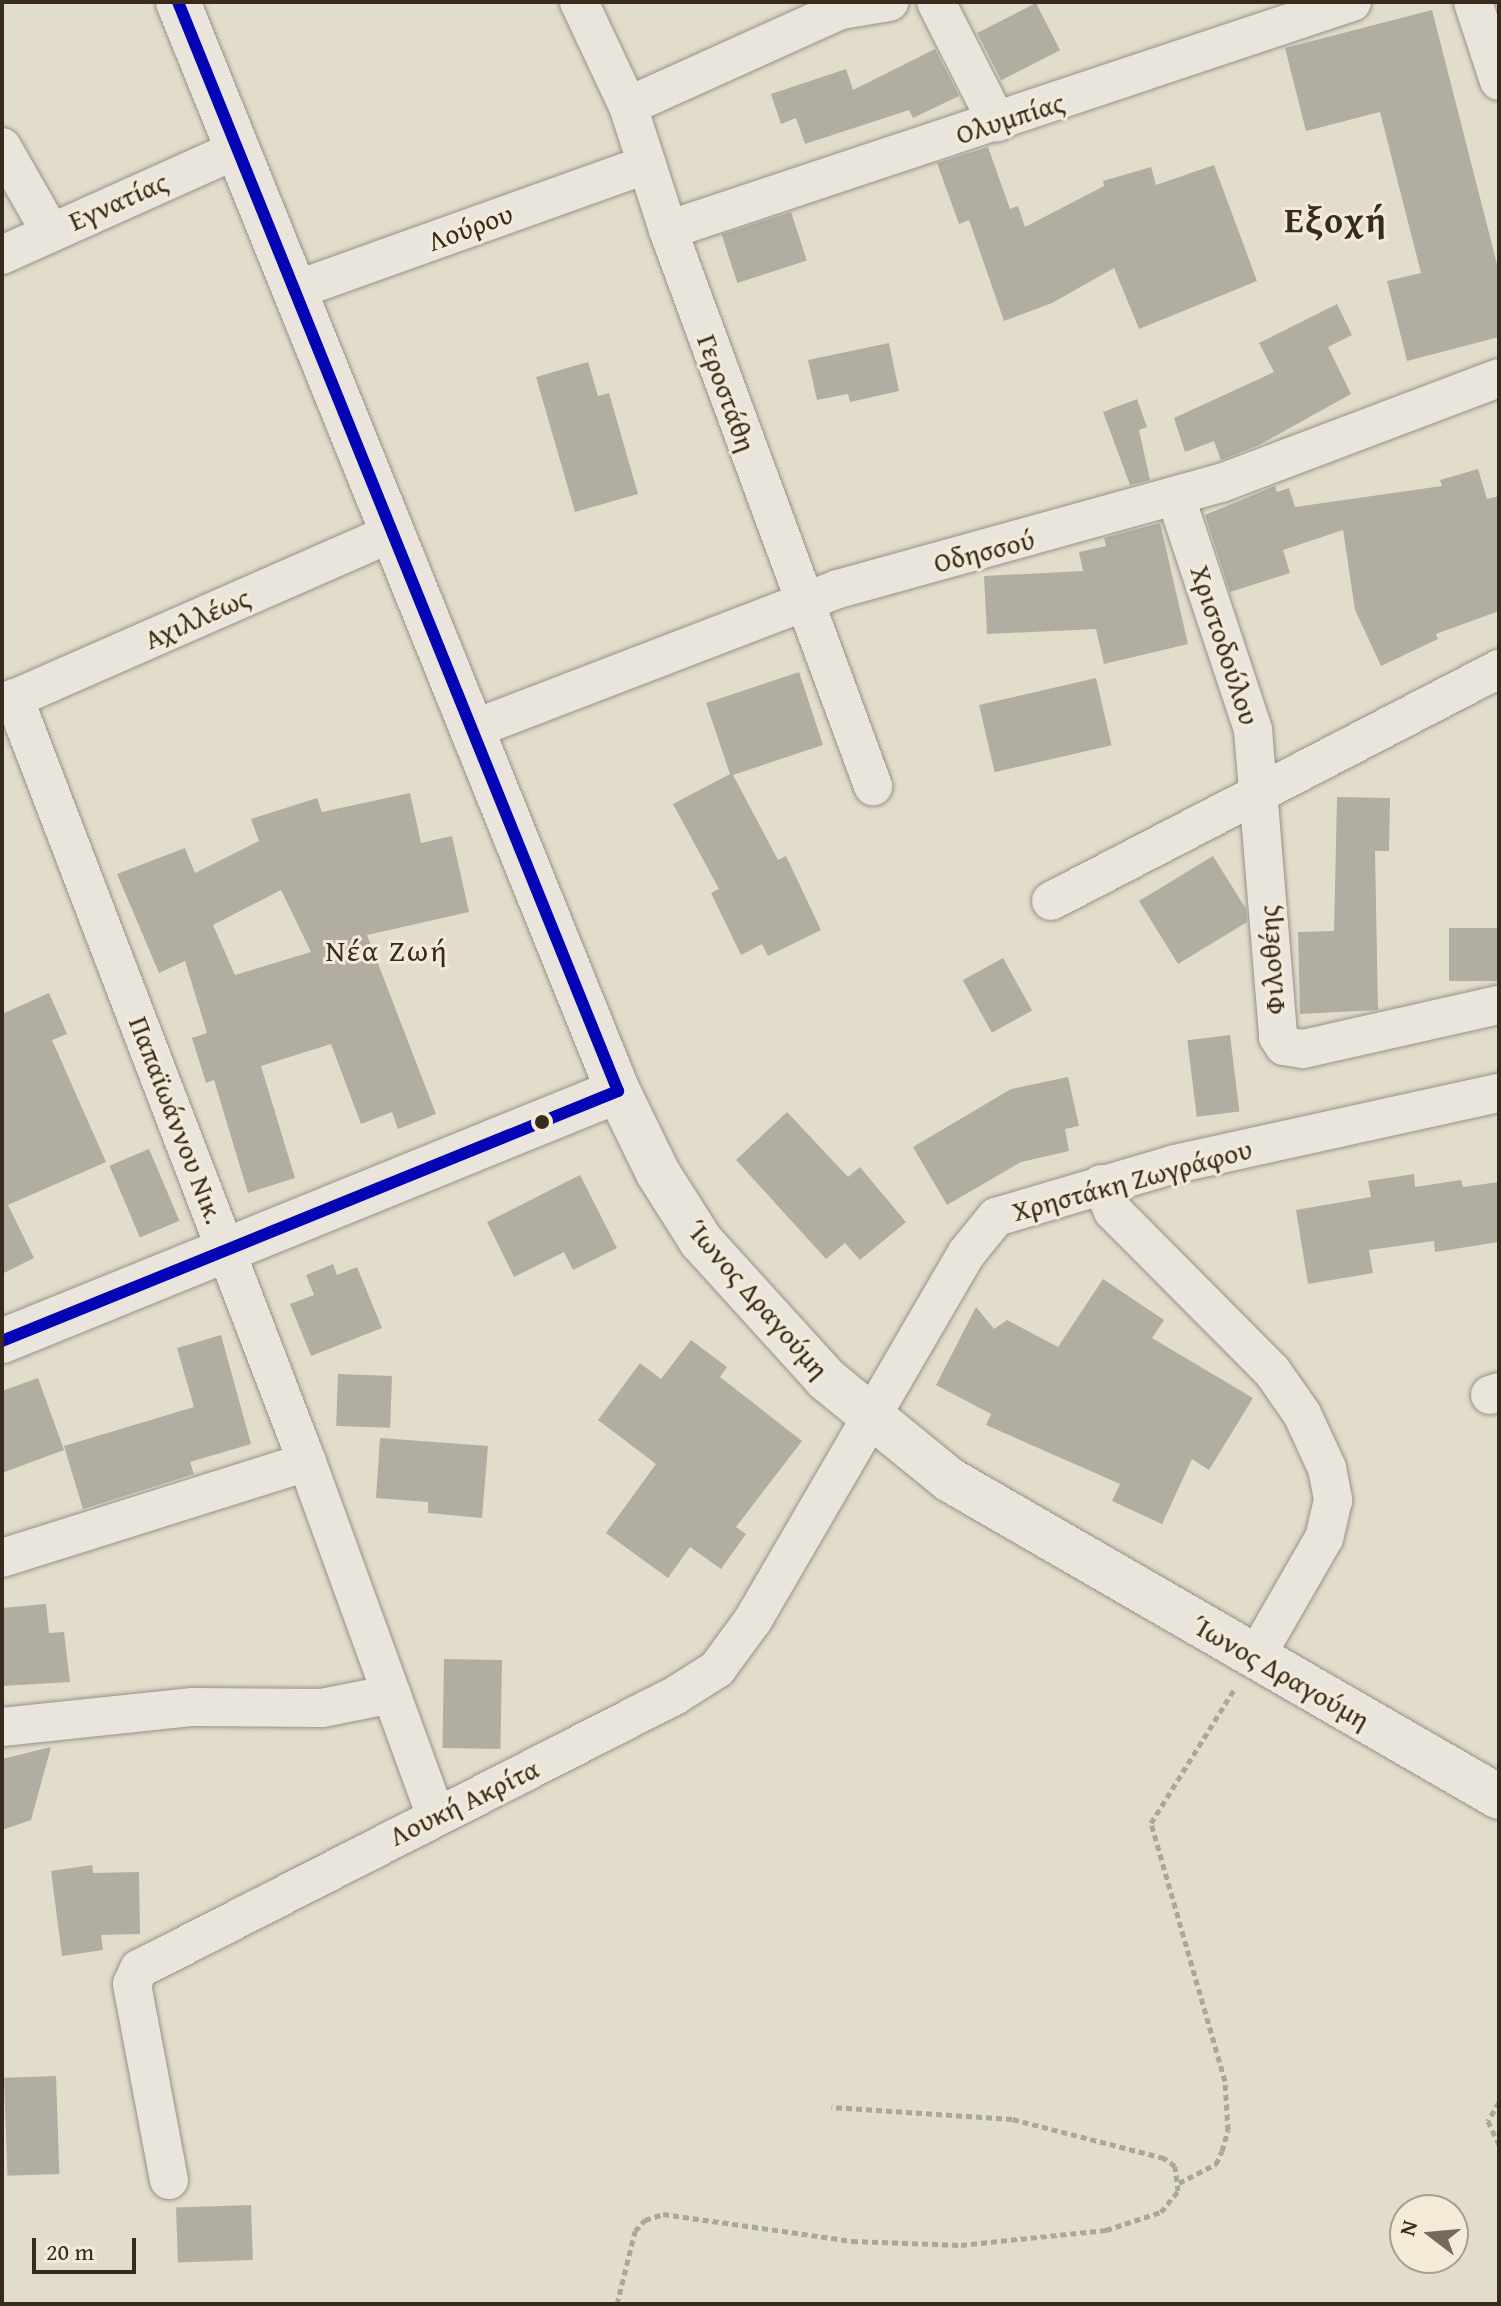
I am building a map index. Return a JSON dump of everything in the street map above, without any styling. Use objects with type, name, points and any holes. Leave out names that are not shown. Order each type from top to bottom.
[{"type":"main road","name":"Ίωνος Δραγούμη","points":[[178,2],[618,1091],[658,1173],[701,1241],[796,1350],[869,1417],[975,1496],[1499,1797]]},
{"type":"main road","points":[[2,1341],[228,1253],[618,1091]]},
{"type":"street","name":"Γεροστάθη","points":[[579,2],[628,106],[668,230],[873,786]]},
{"type":"street","points":[[628,106],[841,10],[889,2]]},
{"type":"street","points":[[936,2],[997,122]]},
{"type":"street","name":"Ολυμπίας","points":[[668,230],[1352,2]]},
{"type":"street","points":[[1473,2],[1499,81]]},
{"type":"street","points":[[2,147],[50,231]]},
{"type":"street","name":"Εγνατίας","points":[[2,255],[236,150]]},
{"type":"street","name":"Λούρου","points":[[293,291],[647,164]]},
{"type":"street","name":"Οδησσού","points":[[471,730],[803,602],[1176,498],[1499,378]]},
{"type":"street","name":"Χριστοδούλου","points":[[1176,498],[1241,683],[1260,796]]},
{"type":"street","name":"Αχιλλέως","points":[[8,701],[391,533]]},
{"type":"street","points":[[1051,901],[1260,796],[1499,669]]},
{"type":"street","name":"Παπαϊωάννου Νικ.","points":[[8,701],[228,1253],[435,1814]]},
{"type":"street","name":"Φιλοθέης","points":[[1260,796],[1275,1028],[1284,1046],[1303,1049],[1495,1010]]},
{"type":"street","name":"Χρηστάκη Ζωγράφου","points":[[869,1417],[987,1226],[1006,1212],[1101,1184],[1499,1093]]},
{"type":"street","points":[[1101,1184],[1113,1211],[1272,1371],[1302,1414],[1327,1468],[1333,1500],[1324,1538],[1255,1658]]},
{"type":"street","name":"Λουκή Ακρίτα","points":[[169,2180],[133,1977],[435,1814],[662,1703],[717,1669],[753,1620],[869,1417]]},
{"type":"street","points":[[2,1558],[307,1462]]},
{"type":"street","points":[[2,1727],[193,1707],[322,1708],[392,1694]]},
{"type":"path","points":[[617,2304],[635,2231],[645,2220],[663,2214],[907,2247],[961,2245],[1106,2230],[1161,2212],[1179,2183],[1216,2164],[1228,2130],[1225,2081],[1151,1823],[1255,1658]]},
{"type":"path","points":[[1499,2102],[1488,2121],[1499,2145]]},
{"type":"path","points":[[831,2107],[1012,2119],[1164,2158],[1175,2166],[1179,2183]]},
{"type":"building","points":[[1036,3],[1060,50],[1001,80],[977,33]]},
{"type":"building","points":[[1432,10],[1499,272],[1499,337],[1407,361],[1387,281],[1421,273],[1380,112],[1306,131],[1285,48]]},
{"type":"building","points":[[935,49],[959,96],[913,118],[909,110],[805,144],[796,118],[781,124],[771,94],[846,69],[853,90]]},
{"type":"building","points":[[988,147],[1010,209],[1018,206],[1025,227],[1104,186],[1103,181],[1151,167],[1156,185],[1214,165],[1257,281],[1139,329],[1114,268],[1052,303],[1004,321],[969,220],[959,224],[937,163]]},
{"type":"building","points":[[791,212],[807,261],[737,283],[722,235]]},
{"type":"building","points":[[1337,304],[1352,335],[1328,347],[1351,394],[1259,445],[1221,460],[1214,441],[1185,452],[1174,418],[1274,372],[1259,343]]},
{"type":"building","points":[[889,343],[899,391],[850,402],[848,394],[817,400],[808,360]]},
{"type":"building","points":[[588,362],[598,396],[609,393],[638,494],[575,512],[536,377]]},
{"type":"building","points":[[1137,399],[1147,427],[1139,430],[1150,480],[1130,485],[1103,412]]},
{"type":"building","points":[[1478,469],[1487,499],[1499,496],[1499,611],[1436,634],[1438,639],[1381,666],[1355,610],[1343,530],[1283,550],[1290,573],[1230,592],[1205,515],[1275,486],[1277,492],[1289,488],[1295,507],[1442,486],[1440,480]]},
{"type":"building","points":[[1160,523],[1188,644],[1104,664],[1096,629],[987,634],[984,576],[1083,571],[1079,552],[1106,546],[1104,538]]},
{"type":"building","points":[[799,672],[823,745],[733,775],[778,860],[786,856],[821,930],[768,956],[762,944],[741,955],[711,893],[719,889],[673,804],[730,774],[706,703]]},
{"type":"building","points":[[1096,678],[1112,745],[995,772],[979,705]]},
{"type":"building","points":[[410,793],[421,843],[452,836],[469,912],[367,935],[436,1114],[398,1129],[392,1112],[361,1124],[331,1044],[261,1066],[295,1178],[248,1193],[214,1080],[206,1083],[192,1038],[207,1033],[185,961],[159,973],[117,874],[185,848],[195,873],[259,841],[251,819],[317,798],[322,812]],"holes":[[[281,890],[311,952],[235,975],[213,925]]]},
{"type":"building","points":[[1337,797],[1390,798],[1389,851],[1375,851],[1378,1010],[1300,1014],[1298,932],[1334,931]]},
{"type":"building","points":[[1213,856],[1246,909],[1247,922],[1178,964],[1139,901]]},
{"type":"building","points":[[1449,928],[1499,928],[1499,981],[1449,981]]},
{"type":"building","points":[[1003,958],[1032,1010],[992,1033],[963,980]]},
{"type":"building","points":[[49,993],[67,1034],[52,1040],[106,1162],[8,1205],[34,1258],[2,1274],[2,1014]]},
{"type":"building","points":[[1230,1035],[1239,1111],[1197,1117],[1187,1040]]},
{"type":"building","points":[[1068,1077],[1079,1126],[1065,1129],[1069,1151],[1021,1162],[947,1205],[913,1147],[1011,1089]]},
{"type":"building","points":[[787,1112],[848,1177],[860,1167],[906,1222],[860,1260],[845,1243],[826,1259],[736,1160]]},
{"type":"building","points":[[149,1149],[179,1221],[140,1238],[109,1166]]},
{"type":"building","points":[[1414,1174],[1415,1187],[1461,1180],[1463,1187],[1499,1182],[1499,1242],[1435,1252],[1434,1241],[1369,1250],[1373,1273],[1308,1284],[1296,1210],[1371,1197],[1368,1181]]},
{"type":"building","points":[[580,1175],[617,1248],[573,1270],[564,1252],[514,1277],[487,1222]]},
{"type":"building","points":[[333,1264],[337,1275],[357,1267],[382,1328],[311,1356],[290,1304],[314,1295],[306,1275]]},
{"type":"building","points":[[1103,1279],[1164,1320],[1152,1338],[1253,1398],[1209,1470],[1192,1459],[1162,1524],[1112,1501],[1120,1484],[986,1425],[991,1414],[936,1385],[976,1307],[994,1329],[1007,1320],[1058,1347]]},
{"type":"building","points":[[221,1335],[251,1444],[190,1462],[194,1474],[83,1509],[64,1446],[194,1407],[177,1348]]},
{"type":"building","points":[[691,1340],[727,1367],[720,1377],[802,1441],[736,1527],[746,1534],[721,1569],[690,1547],[668,1578],[606,1533],[656,1464],[598,1420],[640,1363],[661,1379]]},
{"type":"building","points":[[338,1374],[392,1376],[390,1428],[336,1426]]},
{"type":"building","points":[[38,1378],[64,1450],[2,1473],[2,1391]]},
{"type":"building","points":[[380,1438],[488,1446],[482,1518],[428,1513],[428,1502],[376,1498]]},
{"type":"building","points":[[46,1604],[49,1633],[64,1632],[70,1682],[2,1686],[2,1608]]},
{"type":"building","points":[[444,1659],[502,1660],[500,1749],[442,1748]]},
{"type":"building","points":[[51,1747],[31,1820],[2,1830],[2,1759]]},
{"type":"building","points":[[92,1865],[93,1873],[139,1872],[140,1934],[101,1935],[103,1950],[62,1956],[51,1871]]},
{"type":"building","points":[[56,2076],[59,2174],[7,2176],[4,2078]]},
{"type":"building","points":[[251,2205],[253,2260],[178,2263],[176,2208]]},
{"type":"transit line","points":[[2,1341],[618,1091],[178,2]]},
{"type":"district","name":"Εξοχή","points":[[1336,219]]},
{"type":"district","name":"Νέα Ζωή","points":[[387,950]]}]
